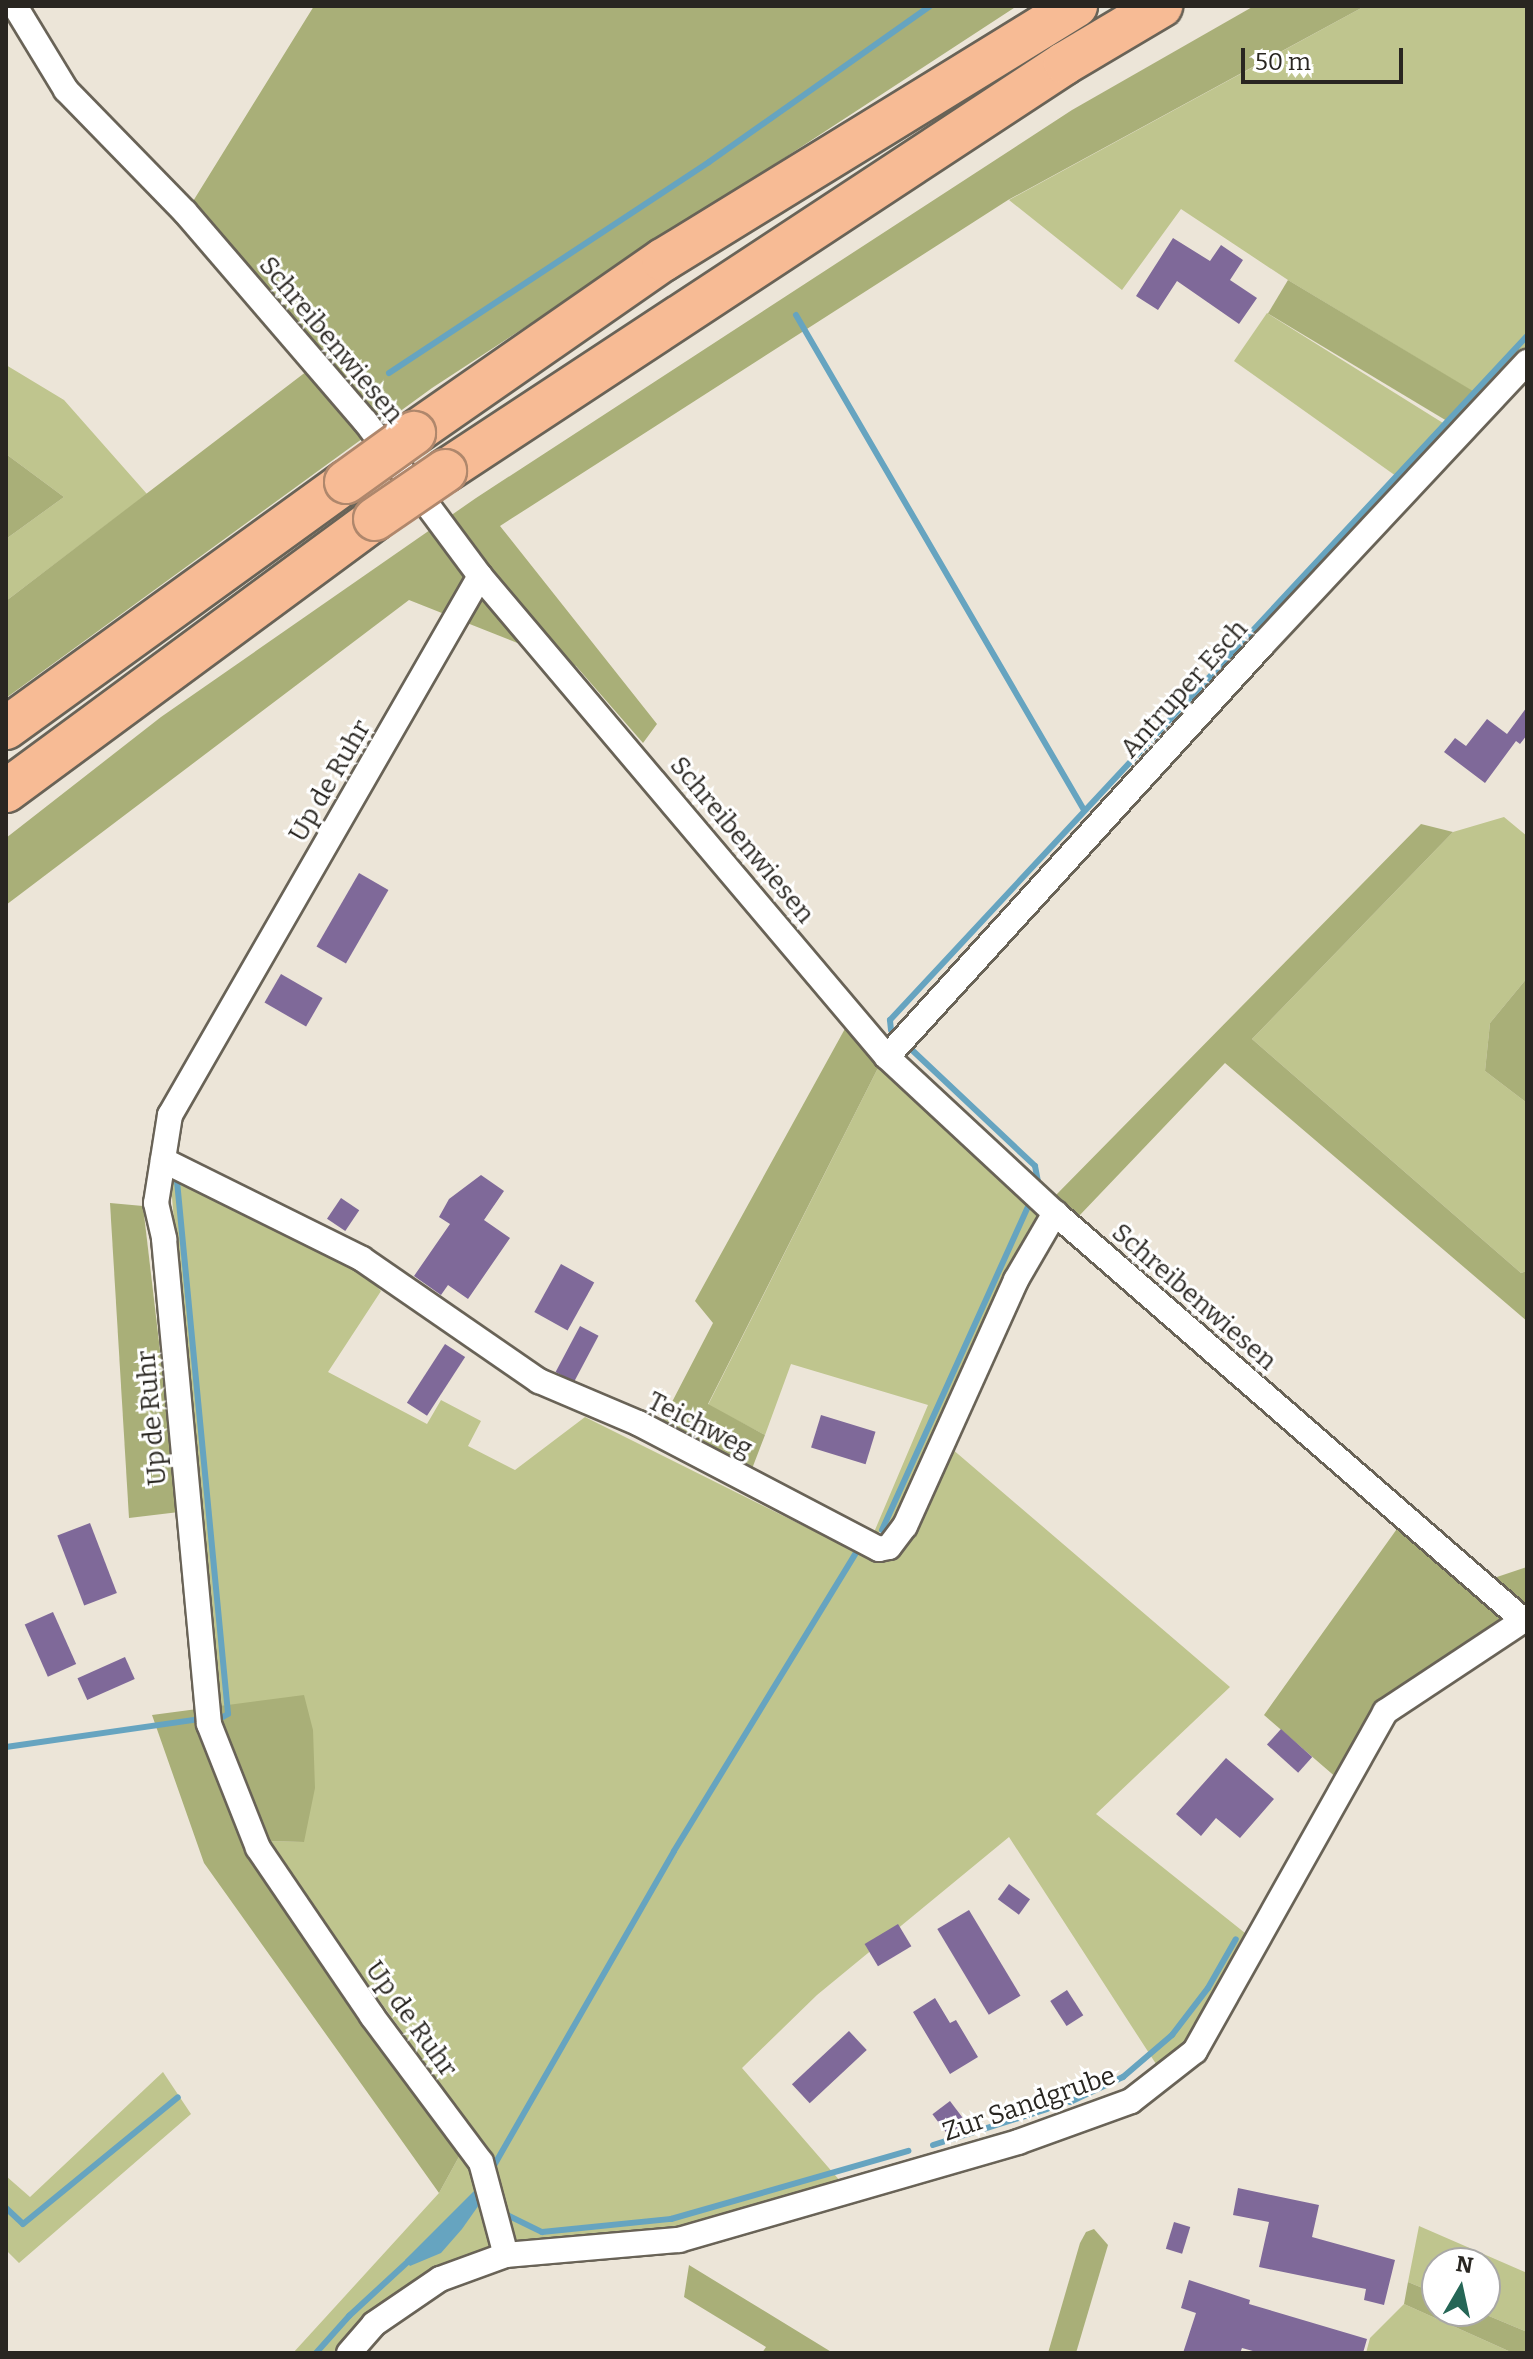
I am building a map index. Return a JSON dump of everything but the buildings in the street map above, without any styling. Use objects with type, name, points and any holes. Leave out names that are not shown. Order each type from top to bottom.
[{"type":"highway","points":[[6,728],[414,433],[663,260],[1076,6]]},
{"type":"highway","points":[[6,791],[375,519],[445,471],[1065,63],[1161,6]]},
{"type":"street","name":"Schreibenwiesen","points":[[15,6],[66,90],[185,212],[365,421],[480,576],[887,1057],[1055,1213],[1525,1619]]},
{"type":"street","name":"Antruper Esch","points":[[887,1057],[1264,643],[1527,362]]},
{"type":"street","name":"Up de Ruhr","points":[[480,576],[170,1115],[156,1203],[164,1239],[209,1724],[258,1848],[372,2016],[481,2162],[506,2255]]},
{"type":"street","name":"Teichweg","points":[[163,1160],[362,1259],[539,1381],[638,1423],[879,1549],[889,1547],[905,1526],[1016,1280],[1055,1213]]},
{"type":"street","name":"Zur Sandgrube","points":[[349,2353],[374,2324],[440,2279],[506,2255],[679,2240],[1018,2142],[1131,2101],[1195,2051],[1385,1712],[1525,1619]]},
{"type":"green space","points":[[314,6],[1017,6],[432,388],[6,698],[6,601],[311,368],[182,219]]},
{"type":"green space","points":[[1254,6],[1365,6],[1008,200],[500,526],[657,724],[643,743],[576,666],[409,600],[6,905],[6,838],[161,717],[476,498],[1072,110]]},
{"type":"green space","points":[[1365,6],[1527,6],[1527,346],[1480,396],[1288,280],[1181,209],[1122,290],[1009,200]]},
{"type":"green space","points":[[1288,280],[1480,395],[1460,429],[1268,313]]},
{"type":"green space","points":[[1267,313],[1451,428],[1403,481],[1234,361]]},
{"type":"green space","points":[[6,365],[64,400],[147,494],[6,601],[6,539],[64,497],[6,454]]},
{"type":"green space","points":[[6,454],[64,497],[6,539]]},
{"type":"green space","points":[[1504,817],[1527,836],[1527,978],[1490,1023],[1485,1071],[1527,1103],[1527,1271],[1521,1273],[1252,1039],[1453,832]]},
{"type":"green space","points":[[1421,824],[1453,832],[1252,1039],[1521,1273],[1527,1271],[1527,1321],[1225,1063],[1079,1216],[1055,1196]]},
{"type":"green space","points":[[1527,978],[1527,1103],[1485,1071],[1490,1023]]},
{"type":"green space","points":[[847,1025],[879,1066],[708,1404],[765,1435],[750,1474],[659,1427],[713,1323],[695,1301]]},
{"type":"green space","points":[[879,1066],[1039,1214],[896,1521],[872,1537],[928,1405],[791,1364],[765,1435],[708,1405]]},
{"type":"green space","points":[[170,1175],[355,1264],[381,1291],[328,1372],[427,1424],[441,1400],[481,1421],[468,1446],[515,1470],[585,1417],[866,1557],[897,1557],[951,1448],[1230,1687],[1096,1814],[1245,1933],[1188,2042],[1158,2067],[1009,1837],[817,1995],[742,2068],[841,2182],[679,2230],[516,2243],[487,2149],[264,1841],[304,1842],[217,1707]]},
{"type":"green space","points":[[110,1203],[143,1206],[179,1512],[129,1518]]},
{"type":"green space","points":[[1399,1526],[1491,1579],[1527,1567],[1527,1612],[1382,1706],[1338,1779],[1264,1715]]},
{"type":"green space","points":[[304,1695],[313,1730],[315,1788],[304,1842],[264,1841],[243,1849],[461,2153],[439,2193],[204,1863],[152,1715]]},
{"type":"green space","points":[[163,2072],[191,2114],[19,2263],[6,2250],[6,2176],[30,2197]]},
{"type":"green space","points":[[461,2153],[477,2178],[495,2245],[430,2270],[366,2320],[337,2353],[293,2353],[439,2193]]},
{"type":"green space","points":[[1419,2226],[1467,2247],[1421,2247],[1421,2287],[1408,2282]]},
{"type":"green space","points":[[1094,2229],[1108,2245],[1076,2353],[1048,2353],[1080,2243],[1086,2232]]},
{"type":"green space","points":[[1501,2262],[1527,2273],[1527,2332],[1501,2321]]},
{"type":"green space","points":[[689,2265],[833,2353],[762,2353],[766,2347],[684,2297]]},
{"type":"green space","points":[[1408,2282],[1421,2287],[1421,2312],[1404,2304]]},
{"type":"green space","points":[[1404,2304],[1421,2312],[1421,2327],[1455,2327],[1513,2353],[1366,2353],[1370,2338]]},
{"type":"green space","points":[[1501,2321],[1527,2332],[1527,2353],[1513,2353],[1455,2327],[1501,2327]]},
{"type":"water","points":[[477,2188],[481,2202],[462,2229],[441,2253],[410,2266],[405,2260]]},
{"type":"waterway","points":[[389,373],[709,162],[930,6]]},
{"type":"waterway","points":[[796,315],[1084,810]]},
{"type":"waterway","points":[[891,1030],[890,1020],[1527,336]]},
{"type":"waterway","points":[[912,1050],[1035,1166],[1038,1182]]},
{"type":"waterway","points":[[177,1181],[228,1714],[221,1718]]},
{"type":"waterway","points":[[882,1530],[1028,1207]]},
{"type":"waterway","points":[[492,2169],[674,1851],[857,1551]]},
{"type":"waterway","points":[[6,1747],[201,1719]]},
{"type":"waterway","points":[[1070,2102],[1123,2077],[1172,2035],[1208,1988],[1236,1939]]},
{"type":"waterway","points":[[6,2208],[23,2224],[178,2097]]},
{"type":"waterway","points":[[933,2145],[1047,2109]]},
{"type":"waterway","points":[[507,2215],[542,2232],[671,2219],[908,2151]]},
{"type":"waterway","points":[[316,2353],[349,2316],[413,2257]]}]
